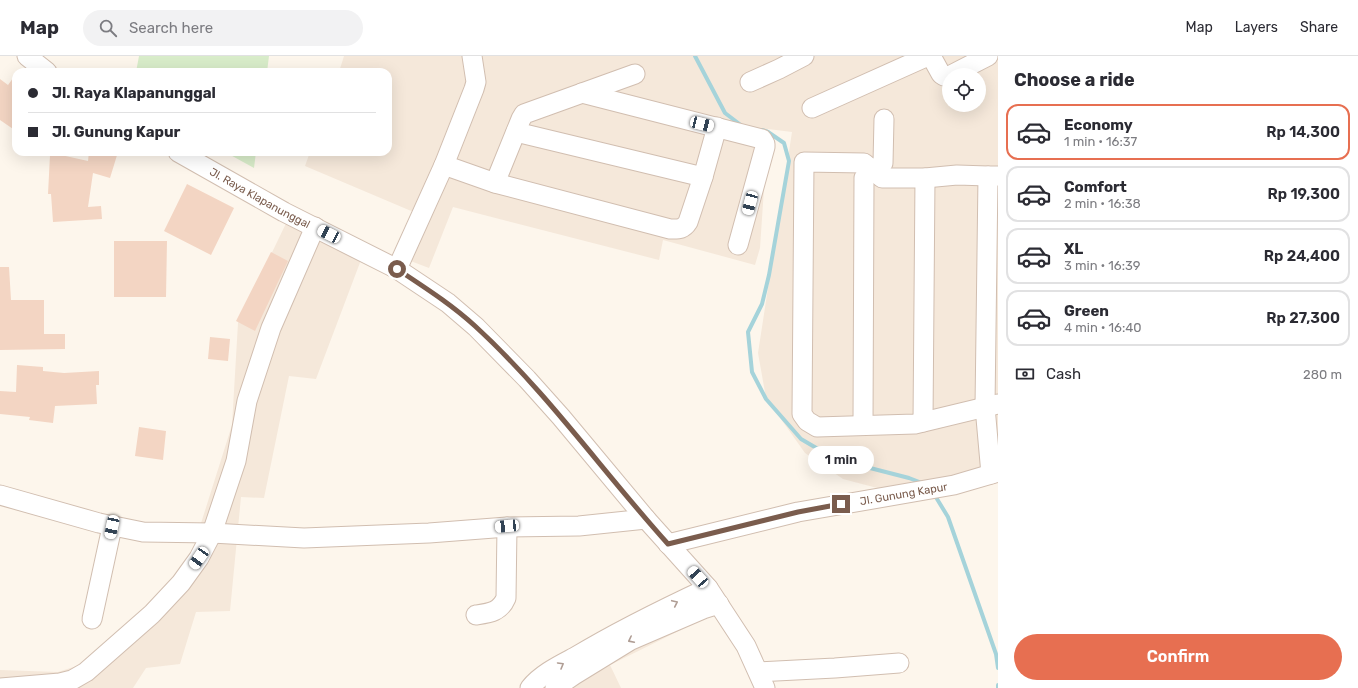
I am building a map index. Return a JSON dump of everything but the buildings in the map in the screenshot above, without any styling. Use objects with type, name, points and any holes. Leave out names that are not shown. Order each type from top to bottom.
[{"type":"street","points":[[27,56],[42,68]]},
{"type":"street","points":[[397,269],[444,165],[474,89],[476,82],[472,56]]},
{"type":"street","points":[[750,82],[804,56]]},
{"type":"street","points":[[812,108],[930,56],[942,75]]},
{"type":"street","points":[[964,68],[988,56]]},
{"type":"street","points":[[994,56],[998,67]]},
{"type":"street","points":[[495,183],[524,114],[635,74]]},
{"type":"street","points":[[582,93],[762,139],[765,144],[738,245]]},
{"type":"street","points":[[863,425],[864,178],[883,163],[884,119]]},
{"type":"street","points":[[444,165],[495,183],[670,229],[681,229],[685,227],[688,222],[703,177],[717,127]]},
{"type":"street","points":[[516,132],[703,177]]},
{"type":"street","name":"Jl. Raya Klapanunggal","points":[[185,156],[252,195],[397,269],[448,303],[476,327],[512,363],[561,417],[668,544],[708,588],[746,646],[762,680]]},
{"type":"street","points":[[991,406],[915,424],[817,427],[807,421],[802,414],[804,162],[864,163],[882,178],[925,178],[957,175],[993,176],[991,406],[994,468]]},
{"type":"street","points":[[923,422],[925,178]]},
{"type":"street","points":[[0,688],[60,683],[72,680],[86,672],[152,614],[181,583],[199,558],[212,533],[236,461],[247,401],[271,328],[315,227]]},
{"type":"street","name":"Jl. Gunung Kapur","points":[[668,544],[798,512],[914,492],[948,479],[994,468]]},
{"type":"street","points":[[0,495],[112,527],[143,532],[212,533],[304,538],[429,533],[507,526],[579,526],[646,518]]},
{"type":"street","points":[[476,615],[498,610],[506,598],[507,526]]},
{"type":"street","points":[[92,619],[112,527]]},
{"type":"street","points":[[530,688],[534,683],[552,670],[600,642],[656,612],[708,588]]},
{"type":"street","points":[[565,685],[631,640],[703,609],[719,604]]},
{"type":"street","points":[[762,680],[835,668],[899,663]]},
{"type":"shaded area","points":[[344,56],[998,56],[998,470],[900,494],[843,479],[805,453],[766,398],[758,353],[792,132],[768,129],[760,248],[755,265],[663,240],[659,260],[453,207],[429,268],[408,260],[423,216],[305,166],[309,156],[392,156],[392,68],[340,68]]},
{"type":"shaded area","points":[[291,213],[364,252],[316,379],[289,376],[264,498],[241,497],[230,611],[196,612],[180,664],[146,668],[133,688],[0,688],[0,670],[58,672],[89,662],[185,574],[232,425],[238,323]]},
{"type":"shaded area","points":[[719,611],[610,665],[621,688],[533,688]]},
{"type":"green space","points":[[139,56],[269,56],[268,68],[137,68]]},
{"type":"green space","points":[[232,156],[256,156],[254,168]]},
{"type":"waterway","points":[[695,56],[725,113],[742,126]]},
{"type":"waterway","points":[[762,130],[768,132],[784,143],[789,161],[769,275],[762,304],[748,332],[752,372],[766,399],[801,439],[835,459],[909,478],[922,483]]},
{"type":"waterway","points":[[934,494],[948,517],[996,654],[998,668]]},
{"type":"route","points":[[397,269],[448,303],[476,327],[527,379],[561,417],[668,544],[798,512],[841,504]]}]
